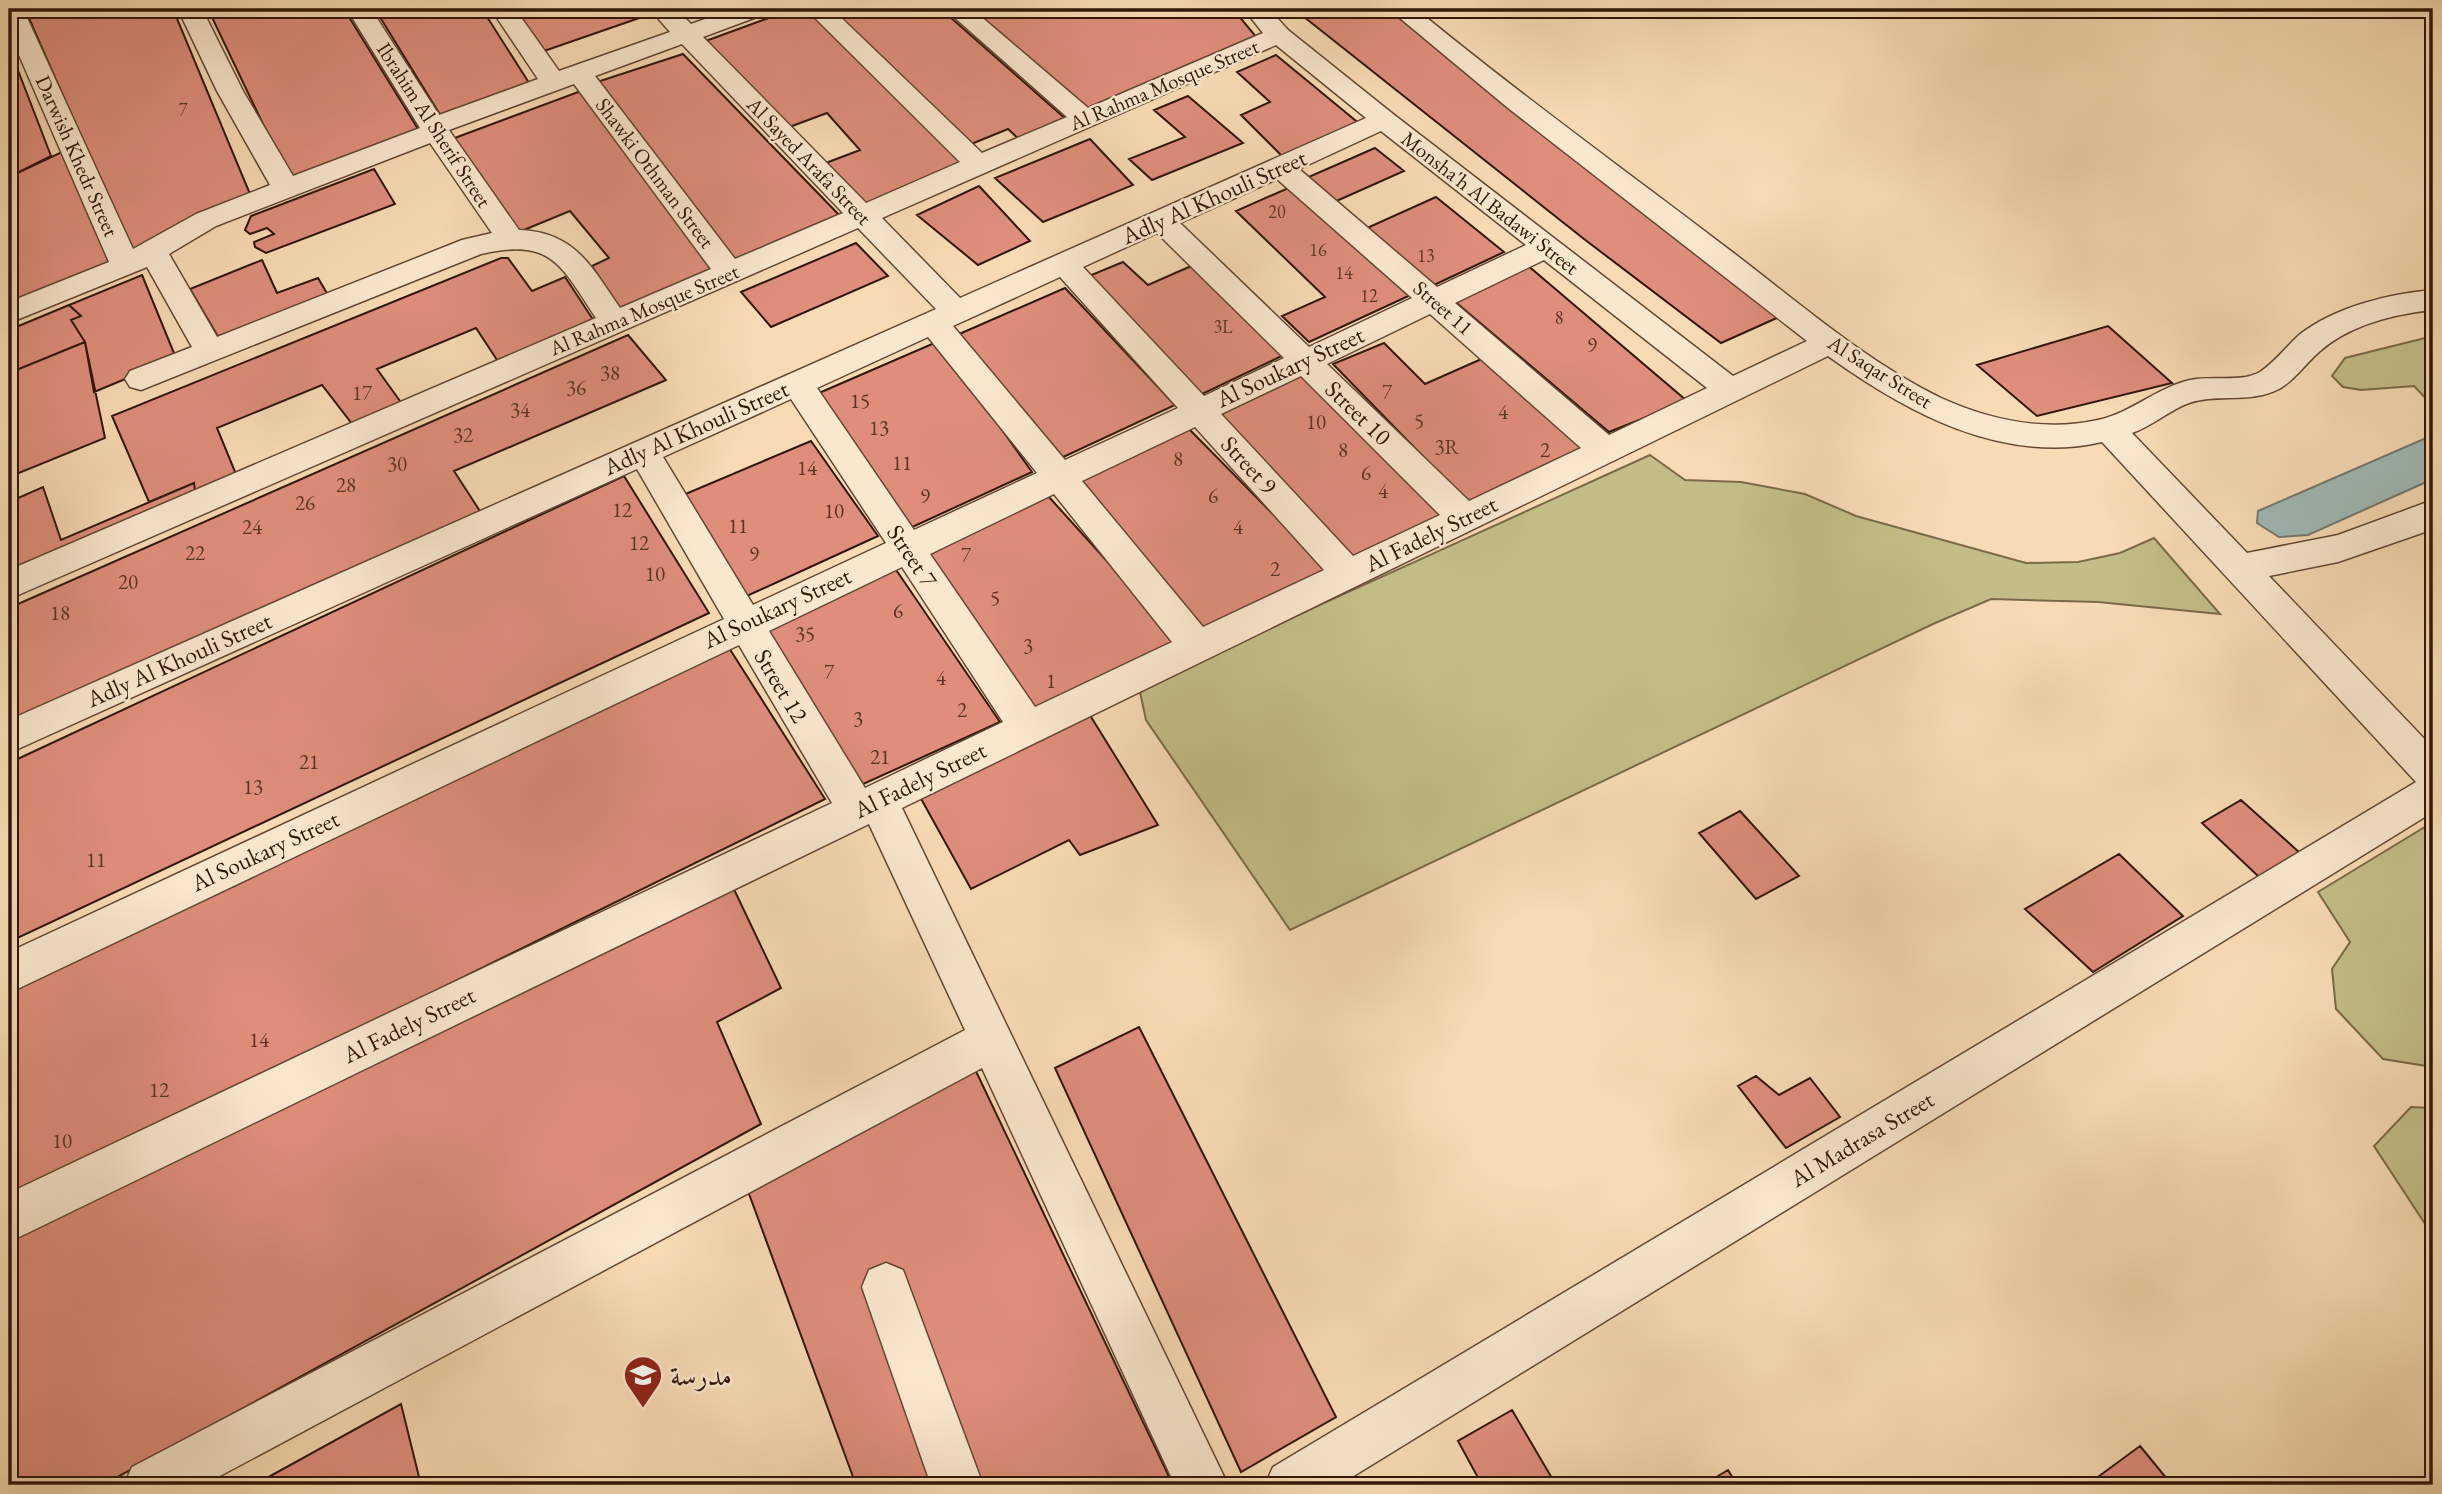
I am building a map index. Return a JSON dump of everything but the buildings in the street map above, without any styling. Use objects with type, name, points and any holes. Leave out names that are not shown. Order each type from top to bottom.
[{"type":"street","name":"Darwish Khedr Street","points":[[11,9],[127,265]]},
{"type":"street","points":[[190,9],[230,91],[286,188]]},
{"type":"street","name":"Ibrahim Al Sherif Street","points":[[359,9],[435,129],[511,240]]},
{"type":"street","name":"Shawki Othman Street","points":[[503,9],[566,78],[730,273]]},
{"type":"street","name":"Al Sayed Arafa Street","points":[[662,9],[862,216],[945,317],[1060,476],[1197,646]]},
{"type":"street","points":[[9,313],[127,265],[206,219],[566,78],[756,9]]},
{"type":"street","points":[[818,9],[979,165]]},
{"type":"street","points":[[957,9],[1086,119]]},
{"type":"street","name":"Monsha'h Al Badawi Street","points":[[1256,9],[1279,34],[1384,120],[1730,390]]},
{"type":"street","name":"Al Saqar Street","points":[[1401,9],[1493,86],[1831,342],[1912,396],[1965,421],[2024,434],[2081,435],[2109,429],[2134,420],[2179,395],[2197,390],[2263,383],[2279,374],[2313,341],[2344,323],[2381,310],[2433,300]]},
{"type":"street","name":"Al Rahma Mosque Street","points":[[9,586],[1279,34]]},
{"type":"street","name":"Adly Al Khouli Street","points":[[9,737],[1384,120]]},
{"type":"street","name":"Street 11","points":[[1280,167],[1605,450]]},
{"type":"street","name":"Street 10","points":[[1161,220],[1464,517]]},
{"type":"street","points":[[141,379],[472,247],[511,240],[531,240],[563,252],[615,323]]},
{"type":"street","name":"Al Soukary Street","points":[[9,973],[1547,247]]},
{"type":"street","points":[[153,251],[210,352]]},
{"type":"street","name":"Street 9","points":[[1064,264],[1349,574]]},
{"type":"street","name":"Al Fadely Street","points":[[9,1218],[1831,342]]},
{"type":"street","name":"Street 7","points":[[797,383],[1028,728]]},
{"type":"street","points":[[2109,429],[2433,774]]},
{"type":"street","name":"Street 12","points":[[643,452],[744,624],[867,805],[990,1040],[1202,1485]]},
{"type":"street","points":[[2238,568],[2299,559],[2354,545],[2433,513]]},
{"type":"street","name":"Al Madrasa Street","points":[[1291,1485],[2433,792]]},
{"type":"street","points":[[150,1485],[990,1040]]},
{"type":"street","points":[[886,1287],[957,1485]]},
{"type":"shaded area","points":[[2433,336],[2433,406],[2414,386],[2361,390],[2343,387],[2332,376],[2345,358]]},
{"type":"shaded area","points":[[1650,455],[1685,480],[1741,482],[1805,494],[1856,516],[2026,563],[2078,562],[2120,553],[2154,538],[2220,614],[2098,602],[1991,599],[1933,624],[1290,930],[1146,720],[1139,687]]},
{"type":"shaded area","points":[[2433,822],[2433,1067],[2383,1059],[2336,1009],[2332,969],[2350,942],[2318,892]]},
{"type":"shaded area","points":[[2411,1107],[2433,1108],[2433,1236],[2374,1146]]},
{"type":"water","points":[[2433,435],[2433,479],[2308,535],[2279,537],[2257,523],[2258,511]]},
{"type":"place","name":"مدرسة","points":[[643,1409]]}]
